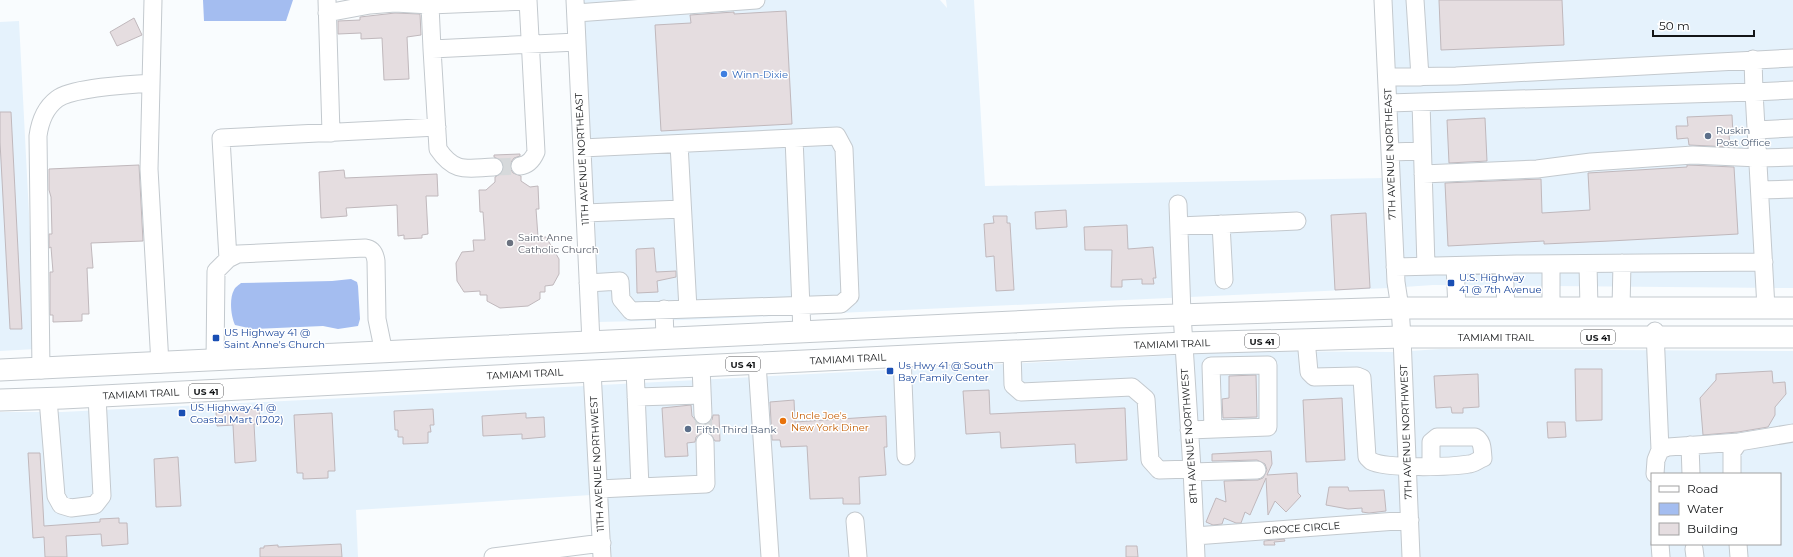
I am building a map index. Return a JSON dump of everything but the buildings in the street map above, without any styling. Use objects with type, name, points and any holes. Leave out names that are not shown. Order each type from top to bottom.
[{"type":"main road","points":[[0,370],[41,370],[1182,314],[1400,308],[1793,308]]},
{"type":"main road","points":[[1656,334],[1682,324],[1744,323],[1755,321],[1762,315],[1766,308]]},
{"type":"main road","name":"TAMIAMI TRAIL","points":[[0,400],[48,399],[1184,343],[1402,337],[1631,337],[1656,334],[1793,337]]},
{"type":"main road","points":[[592,371],[595,362],[599,358],[614,353],[626,341]]},
{"type":"main road","points":[[518,375],[536,361],[572,358],[588,348],[590,342]]},
{"type":"main road","points":[[274,358],[275,388]]},
{"type":"main road","points":[[97,367],[97,396]]},
{"type":"street","points":[[153,0],[149,169],[160,364]]},
{"type":"street","points":[[331,133],[327,6],[395,3],[430,5],[528,0],[536,152],[533,159],[520,166]]},
{"type":"street","points":[[576,6],[756,0]]},
{"type":"street","name":"7TH AVENUE NORTHEAST","points":[[1384,0],[1395,267],[1400,308]]},
{"type":"street","points":[[1415,0],[1420,76]]},
{"type":"street","points":[[430,5],[438,149],[446,160],[453,166],[464,168],[494,167]]},
{"type":"street","name":"11TH AVENUE NORTHEAST","points":[[576,6],[590,342]]},
{"type":"street","points":[[432,49],[577,42]]},
{"type":"street","points":[[1387,78],[1793,58]]},
{"type":"street","points":[[1753,59],[1766,308]]},
{"type":"street","points":[[41,370],[38,136],[44,114],[54,102],[66,95],[151,83]]},
{"type":"street","points":[[1388,103],[1793,90]]},
{"type":"street","points":[[1421,102],[1426,266]]},
{"type":"street","points":[[228,259],[221,138],[436,127]]},
{"type":"street","points":[[1757,130],[1793,128]]},
{"type":"street","points":[[582,148],[837,136],[844,149],[850,296],[841,304],[631,311],[621,299],[620,281],[588,283]]},
{"type":"street","points":[[794,138],[802,332]]},
{"type":"street","points":[[679,144],[688,309]]},
{"type":"street","points":[[1390,152],[1422,151]]},
{"type":"street","points":[[1423,174],[1537,169],[1591,162],[1693,155],[1759,158],[1793,157]]},
{"type":"street","points":[[1760,190],[1793,189]]},
{"type":"street","name":"8TH AVENUE NORTHWEST","points":[[1178,204],[1182,314],[1196,557]]},
{"type":"street","points":[[585,213],[682,209]]},
{"type":"street","points":[[1179,226],[1297,220]]},
{"type":"street","points":[[1221,224],[1224,280]]},
{"type":"street","points":[[215,361],[216,271],[228,259],[238,254],[365,248],[372,250],[376,261],[377,319],[384,353]]},
{"type":"street","points":[[1395,267],[1764,262]]},
{"type":"street","points":[[1622,263],[1622,308]]},
{"type":"street","points":[[1550,264],[1551,308]]},
{"type":"street","points":[[1588,264],[1588,308]]},
{"type":"street","points":[[1504,265],[1506,308]]},
{"type":"street","points":[[1456,266],[1457,308]]},
{"type":"street","name":"7TH AVENUE NORTHWEST","points":[[1400,308],[1411,557]]},
{"type":"street","points":[[664,309],[665,339]]},
{"type":"street","points":[[1655,473],[1656,460],[1660,450],[1656,334]]},
{"type":"street","points":[[1306,340],[1309,372],[1314,377],[1357,376],[1362,378],[1367,457],[1379,464],[1431,466]]},
{"type":"street","points":[[1240,342],[1241,366]]},
{"type":"street","points":[[1012,351],[1013,385],[1021,392],[1132,387],[1146,399],[1150,460],[1159,470],[1257,470]]},
{"type":"street","points":[[902,356],[906,456]]},
{"type":"street","points":[[757,363],[770,557]]},
{"type":"street","points":[[1189,430],[1268,427],[1268,365],[1212,366],[1213,428]]},
{"type":"street","points":[[701,366],[703,415]]},
{"type":"street","points":[[635,369],[640,487]]},
{"type":"street","name":"11TH AVENUE NORTHWEST","points":[[592,371],[602,550]]},
{"type":"street","points":[[48,399],[56,496],[61,505],[71,508],[95,505],[102,496],[97,396]]},
{"type":"street","points":[[636,397],[702,396]]},
{"type":"street","points":[[1660,450],[1668,447],[1690,444],[1739,442],[1793,434]]},
{"type":"street","points":[[599,489],[706,484],[705,442]]},
{"type":"street","points":[[1732,473],[1732,452],[1739,442]]},
{"type":"street","points":[[1690,444],[1691,473]]},
{"type":"street","name":"GROCE CIRCLE","points":[[1195,536],[1410,520]]},
{"type":"street","points":[[855,521],[858,557]]},
{"type":"street","points":[[1660,545],[1661,557]]},
{"type":"street","points":[[1738,545],[1739,557]]},
{"type":"street","points":[[493,557],[602,550]]},
{"type":"shaded area","points":[[583,0],[940,0],[947,8],[946,0],[974,0],[985,186],[1383,178],[1389,288],[682,320],[598,322]]},
{"type":"shaded area","points":[[1391,0],[1793,0],[1793,288],[1433,285],[1404,287]]},
{"type":"shaded area","points":[[19,21],[36,349],[0,351],[0,22]]},
{"type":"shaded area","points":[[1440,349],[1793,351],[1793,557],[1419,557],[1410,351]]},
{"type":"shaded area","points":[[1251,351],[1395,352],[1402,514],[1202,529],[1200,479],[1265,477],[1264,463],[1200,465],[1192,354]]},
{"type":"shaded area","points":[[1177,355],[1188,557],[610,557],[601,385]]},
{"type":"shaded area","points":[[585,386],[591,495],[356,510],[358,557],[0,557],[0,412],[62,412]]},
{"type":"shaded area","points":[[1402,528],[1403,557],[1203,557],[1203,543]]},
{"type":"water","points":[[203,0],[293,0],[286,21],[204,21]]},
{"type":"water","points":[[351,279],[357,282],[358,286],[360,319],[358,326],[338,329],[323,326],[253,329],[235,325],[232,317],[232,294],[236,287],[241,283],[332,281]]},
{"type":"tunnel","points":[[494,167],[520,166]]},
{"type":"tunnel","points":[[703,415],[705,442]]},
{"type":"place","name":"Winn-Dixie","points":[[724,74]]},
{"type":"place","name":"Ruskin Post Office","points":[[1708,136]]},
{"type":"place","name":"Saint Anne Catholic Church","points":[[510,243]]},
{"type":"place","name":"U.S. Highway 41 @ 7th Avenue","points":[[1451,283]]},
{"type":"place","name":"US Highway 41 @ Saint Anne's Church","points":[[216,338]]},
{"type":"place","name":"Us Hwy 41 @ South Bay Family Center","points":[[890,371]]},
{"type":"place","name":"US Highway 41 @ Coastal Mart (1202)","points":[[182,413]]},
{"type":"place","name":"Uncle Joe's New York Diner","points":[[783,421]]},
{"type":"place","name":"Fifth Third Bank","points":[[688,429]]}]
